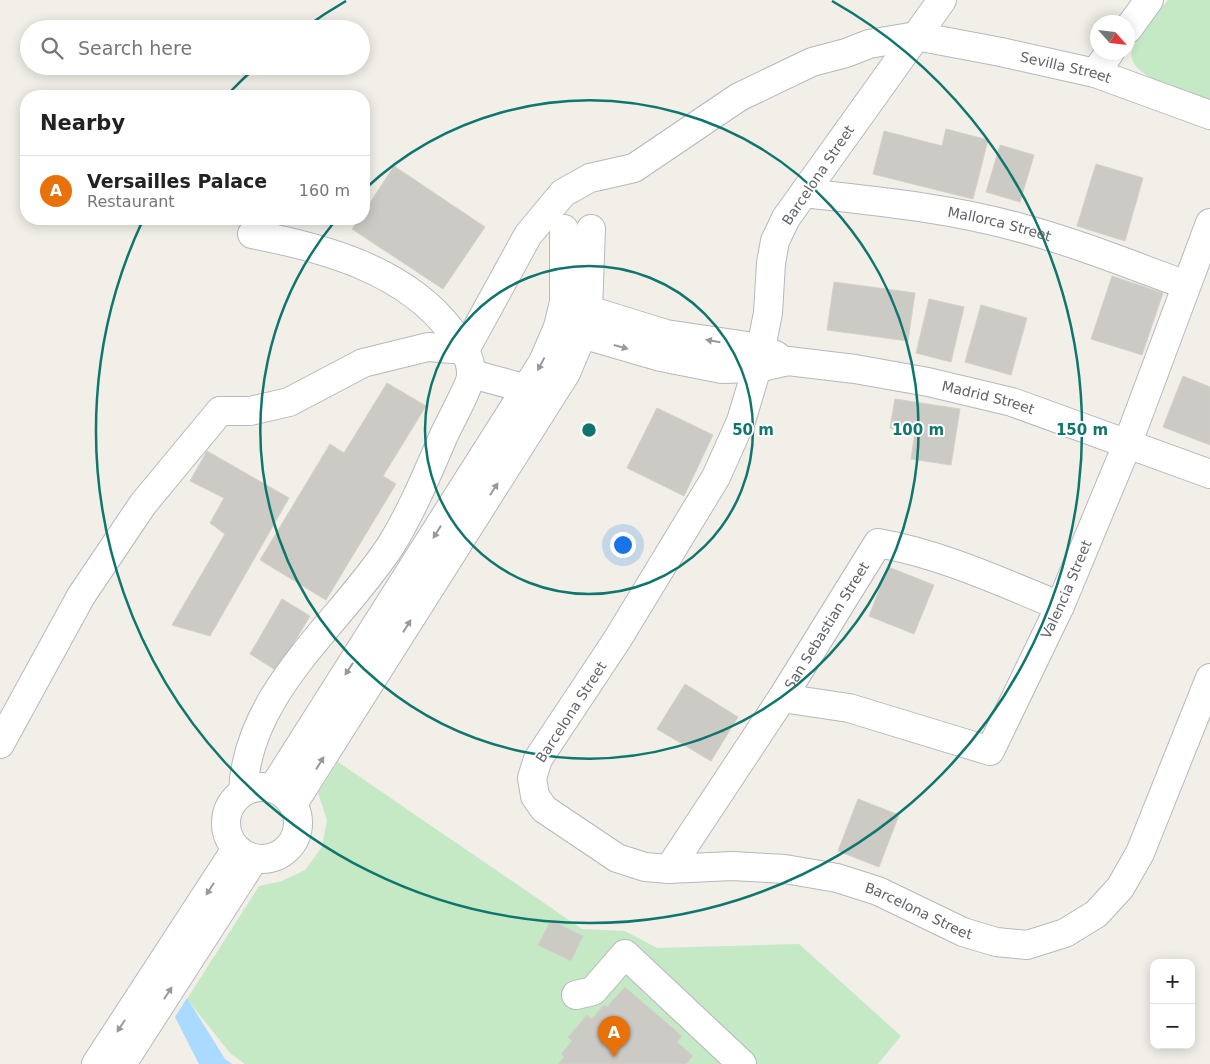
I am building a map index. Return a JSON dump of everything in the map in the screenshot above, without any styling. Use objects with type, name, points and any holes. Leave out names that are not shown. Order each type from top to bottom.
[{"type":"street","name":"Barcelona Street","points":[[942,0],[786,218],[775,241],[771,263],[768,313],[759,358],[741,421],[716,477],[617,640],[538,759],[532,778],[535,796],[544,809],[617,858],[645,867],[732,866],[785,868],[837,878],[878,891],[963,932],[996,942],[1027,945],[1065,933],[1096,914],[1120,888],[1140,853],[1210,678]]},
{"type":"street","points":[[1135,19],[1149,0]]},
{"type":"street","name":"Sevilla Street","points":[[916,36],[1002,52],[1102,63],[1210,115]]},
{"type":"street","points":[[243,792],[246,759],[266,713],[282,684],[391,545],[420,490],[468,362],[528,235],[563,193],[590,178],[634,168],[739,97],[812,62],[846,53],[869,44],[916,36]]},
{"type":"street","name":"Mallorca Street","points":[[804,193],[891,203],[1020,227],[1096,251],[1186,285]]},
{"type":"street","name":"Valencia Street","points":[[782,698],[849,708],[990,751],[1060,606],[1127,445],[1210,223]]},
{"type":"street","points":[[283,796],[527,388],[573,319],[564,229]]},
{"type":"street","points":[[283,796],[538,420],[566,373],[573,319],[591,229]]},
{"type":"street","points":[[252,234],[298,243],[351,260],[392,280],[445,322],[468,362]]},
{"type":"street","name":"Madrid Street","points":[[573,319],[661,357],[722,369],[759,358],[788,361],[864,370],[928,382],[1012,402],[1210,474]]},
{"type":"street","points":[[0,744],[81,596],[143,504],[220,411],[250,411],[289,402],[363,363],[428,347],[527,388]]},
{"type":"street","name":"San Sebastian Street","points":[[669,868],[782,698],[878,543],[900,547],[971,570],[1060,606]]},
{"type":"street","points":[[258,787],[283,796],[298,817],[298,831],[292,844],[282,854],[268,859],[245,854],[228,835],[226,818],[232,803],[243,792],[258,787]]},
{"type":"street","points":[[96,1064],[245,854]]},
{"type":"street","points":[[122,1064],[245,854]]},
{"type":"street","points":[[576,994],[593,990],[625,954],[742,1064]]},
{"type":"green space","points":[[1168,0],[1210,0],[1210,100],[1161,83],[1138,69],[1132,60],[1135,60],[1135,44]]},
{"type":"green space","points":[[338,762],[582,929],[625,931],[657,948],[799,944],[901,1036],[878,1064],[245,1064],[230,1053],[187,999],[259,886],[282,881],[305,870],[322,847],[327,820],[318,793]]},
{"type":"water","points":[[187,998],[225,1059],[232,1064],[199,1064],[175,1017]]},
{"type":"building","points":[[946,129],[988,140],[973,199],[873,174],[884,131],[942,146]]},
{"type":"building","points":[[1000,145],[1034,155],[1020,202],[986,192]]},
{"type":"building","points":[[1096,164],[1143,178],[1125,241],[1077,226]]},
{"type":"building","points":[[394,166],[485,227],[443,289],[352,229],[355,225],[370,225],[370,203]]},
{"type":"building","points":[[1112,276],[1163,293],[1142,355],[1091,339]]},
{"type":"building","points":[[834,282],[915,293],[908,341],[827,330]]},
{"type":"building","points":[[929,299],[964,307],[951,362],[916,353]]},
{"type":"building","points":[[981,305],[1027,318],[1011,375],[965,362]]},
{"type":"building","points":[[1183,376],[1210,387],[1210,445],[1163,427]]},
{"type":"building","points":[[387,383],[426,406],[383,476],[396,484],[326,600],[260,560],[330,444],[344,453]]},
{"type":"building","points":[[895,399],[960,409],[951,465],[911,459],[915,432],[890,428]]},
{"type":"building","points":[[657,408],[713,435],[684,496],[627,468]]},
{"type":"building","points":[[207,451],[289,498],[210,636],[172,625],[225,534],[210,523],[224,498],[190,481]]},
{"type":"building","points":[[888,567],[934,585],[914,634],[869,616]]},
{"type":"building","points":[[282,599],[310,616],[277,671],[250,654]]},
{"type":"building","points":[[685,684],[738,717],[711,761],[657,729]]},
{"type":"building","points":[[858,799],[899,815],[879,867],[838,851]]},
{"type":"building","points":[[551,920],[583,936],[571,961],[538,945]]},
{"type":"building","points":[[625,987],[682,1036],[677,1042],[693,1056],[686,1064],[558,1064],[564,1057],[561,1054],[572,1041],[568,1037],[587,1015],[592,1019],[604,1005],[607,1007]]},
{"type":"place","name":"Versailles Palace","points":[[614,1057]]}]
